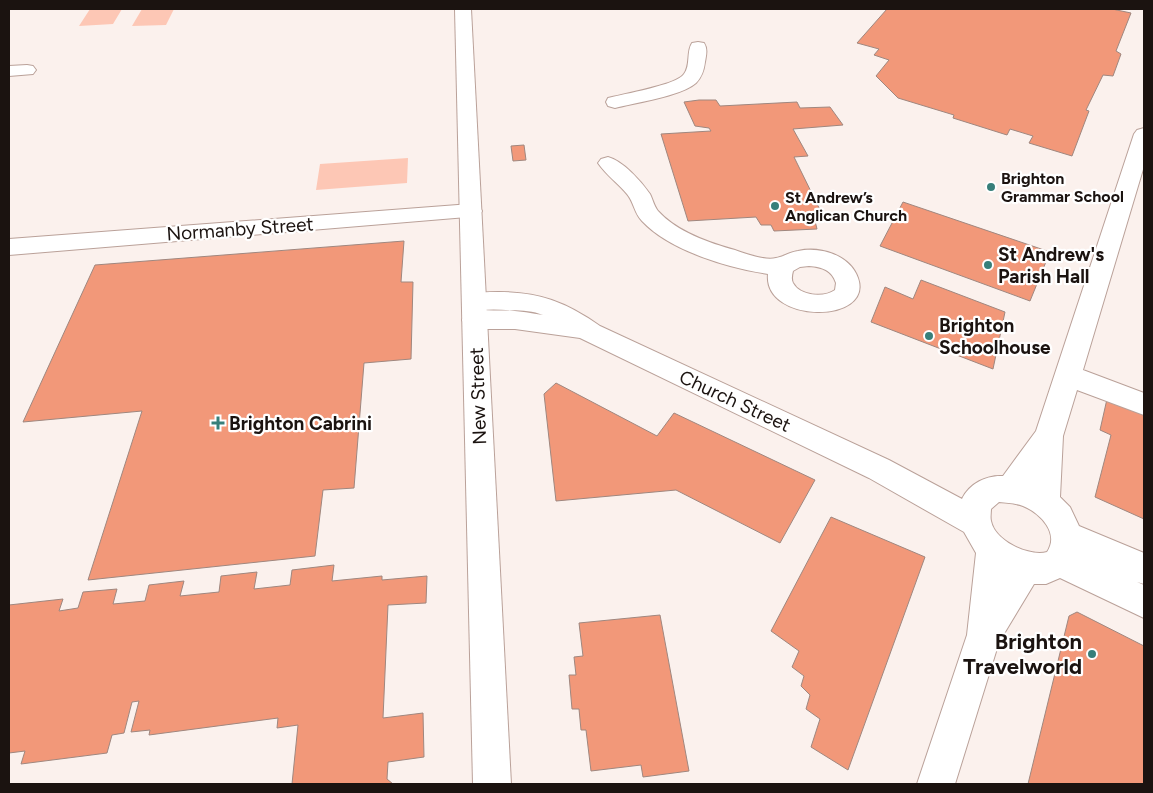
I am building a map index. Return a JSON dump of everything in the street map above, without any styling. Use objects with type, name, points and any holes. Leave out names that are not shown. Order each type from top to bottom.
[{"type":"street","name":"New Street","points":[[463,9],[492,784]]},
{"type":"street","points":[[615,102],[672,87],[688,80],[696,66],[698,47]]},
{"type":"street","points":[[9,71],[28,70]]},
{"type":"street","points":[[1044,502],[1049,436],[1068,375],[1137,184],[1144,134]]},
{"type":"street","points":[[608,163],[639,196],[648,214],[668,231],[688,241],[723,254],[768,267],[781,268]]},
{"type":"street","name":"Normanby Street","points":[[9,247],[471,211]]},
{"type":"street","name":"Church Street","points":[[475,311],[515,320],[591,332],[879,469],[977,510]]},
{"type":"street","points":[[1068,375],[1144,404]]},
{"type":"street","points":[[1011,489],[1049,436]]},
{"type":"street","points":[[1011,489],[1034,496],[1044,502],[1059,518],[1064,549],[1050,567],[1026,567],[1014,564],[992,549],[981,536],[977,510],[993,490],[1011,489]]},
{"type":"street","points":[[936,784],[984,635],[992,549]]},
{"type":"street","points":[[1064,549],[1144,569]]},
{"type":"street","points":[[1064,549],[1144,602]]},
{"type":"street","points":[[984,635],[1026,567]]},
{"type":"shaded area","points":[[90,9],[122,9],[113,24],[79,26]]},
{"type":"shaded area","points":[[142,9],[174,9],[166,25],[132,26]]},
{"type":"shaded area","points":[[408,158],[407,183],[316,190],[320,164]]},
{"type":"building","points":[[887,9],[1112,9],[1131,13],[1116,51],[1121,54],[1113,76],[1103,75],[1086,110],[1089,111],[1072,156],[1029,143],[1033,136],[1010,129],[1007,135],[953,118],[954,115],[898,98],[876,76],[889,60],[874,55],[879,49],[857,43]]},
{"type":"building","points":[[716,100],[720,106],[797,102],[800,108],[830,107],[843,125],[793,129],[808,156],[794,157],[825,220],[815,221],[817,229],[774,231],[771,225],[761,225],[756,217],[688,221],[661,134],[711,131],[709,128],[695,126],[684,102]]},
{"type":"building","points":[[524,145],[526,160],[513,161],[511,146]]},
{"type":"building","name":"St Andrew's Parish Hall","points":[[903,202],[1050,252],[1030,301],[880,246]]},
{"type":"building","name":"Brighton Cabrini","points":[[404,241],[401,282],[413,282],[411,359],[364,363],[354,488],[323,490],[315,556],[88,580],[142,411],[23,422],[95,265]]},
{"type":"building","points":[[921,280],[1005,312],[993,369],[871,322],[885,287],[913,299]]},
{"type":"building","points":[[556,383],[657,436],[674,413],[815,480],[780,543],[676,490],[556,501],[544,394]]},
{"type":"building","points":[[1107,399],[1119,401],[1144,411],[1144,519],[1095,497],[1111,435],[1100,430]]},
{"type":"building","points":[[831,517],[925,557],[848,770],[811,747],[820,719],[806,709],[810,695],[801,686],[804,676],[792,667],[799,651],[771,631]]},
{"type":"building","points":[[334,565],[332,581],[382,576],[382,580],[427,576],[426,603],[388,605],[383,718],[423,713],[424,757],[388,762],[387,779],[393,784],[292,784],[298,725],[277,728],[278,718],[149,735],[150,730],[131,732],[139,701],[132,702],[124,733],[112,735],[107,753],[21,764],[25,751],[9,753],[9,605],[63,599],[59,611],[78,608],[83,592],[117,589],[113,604],[145,601],[149,585],[184,581],[180,596],[219,592],[221,576],[257,572],[254,589],[290,585],[292,570]]},
{"type":"building","points":[[1077,612],[1144,646],[1144,784],[1028,784],[1069,616]]},
{"type":"building","points":[[660,615],[689,771],[643,777],[641,765],[591,771],[586,730],[581,730],[579,709],[572,709],[569,675],[576,675],[574,657],[583,656],[579,623]]},
{"type":"place","name":"Brighton Grammar School","points":[[991,187]]},
{"type":"place","name":"St Andrew’s Anglican Church","points":[[775,206]]},
{"type":"place","name":"St Andrew's Parish Hall","points":[[988,265]]},
{"type":"place","name":"Brighton Schoolhouse","points":[[929,336]]},
{"type":"place","name":"Brighton Cabrini","points":[[218,423]]},
{"type":"place","name":"Brighton Travelworld","points":[[1092,654]]}]
